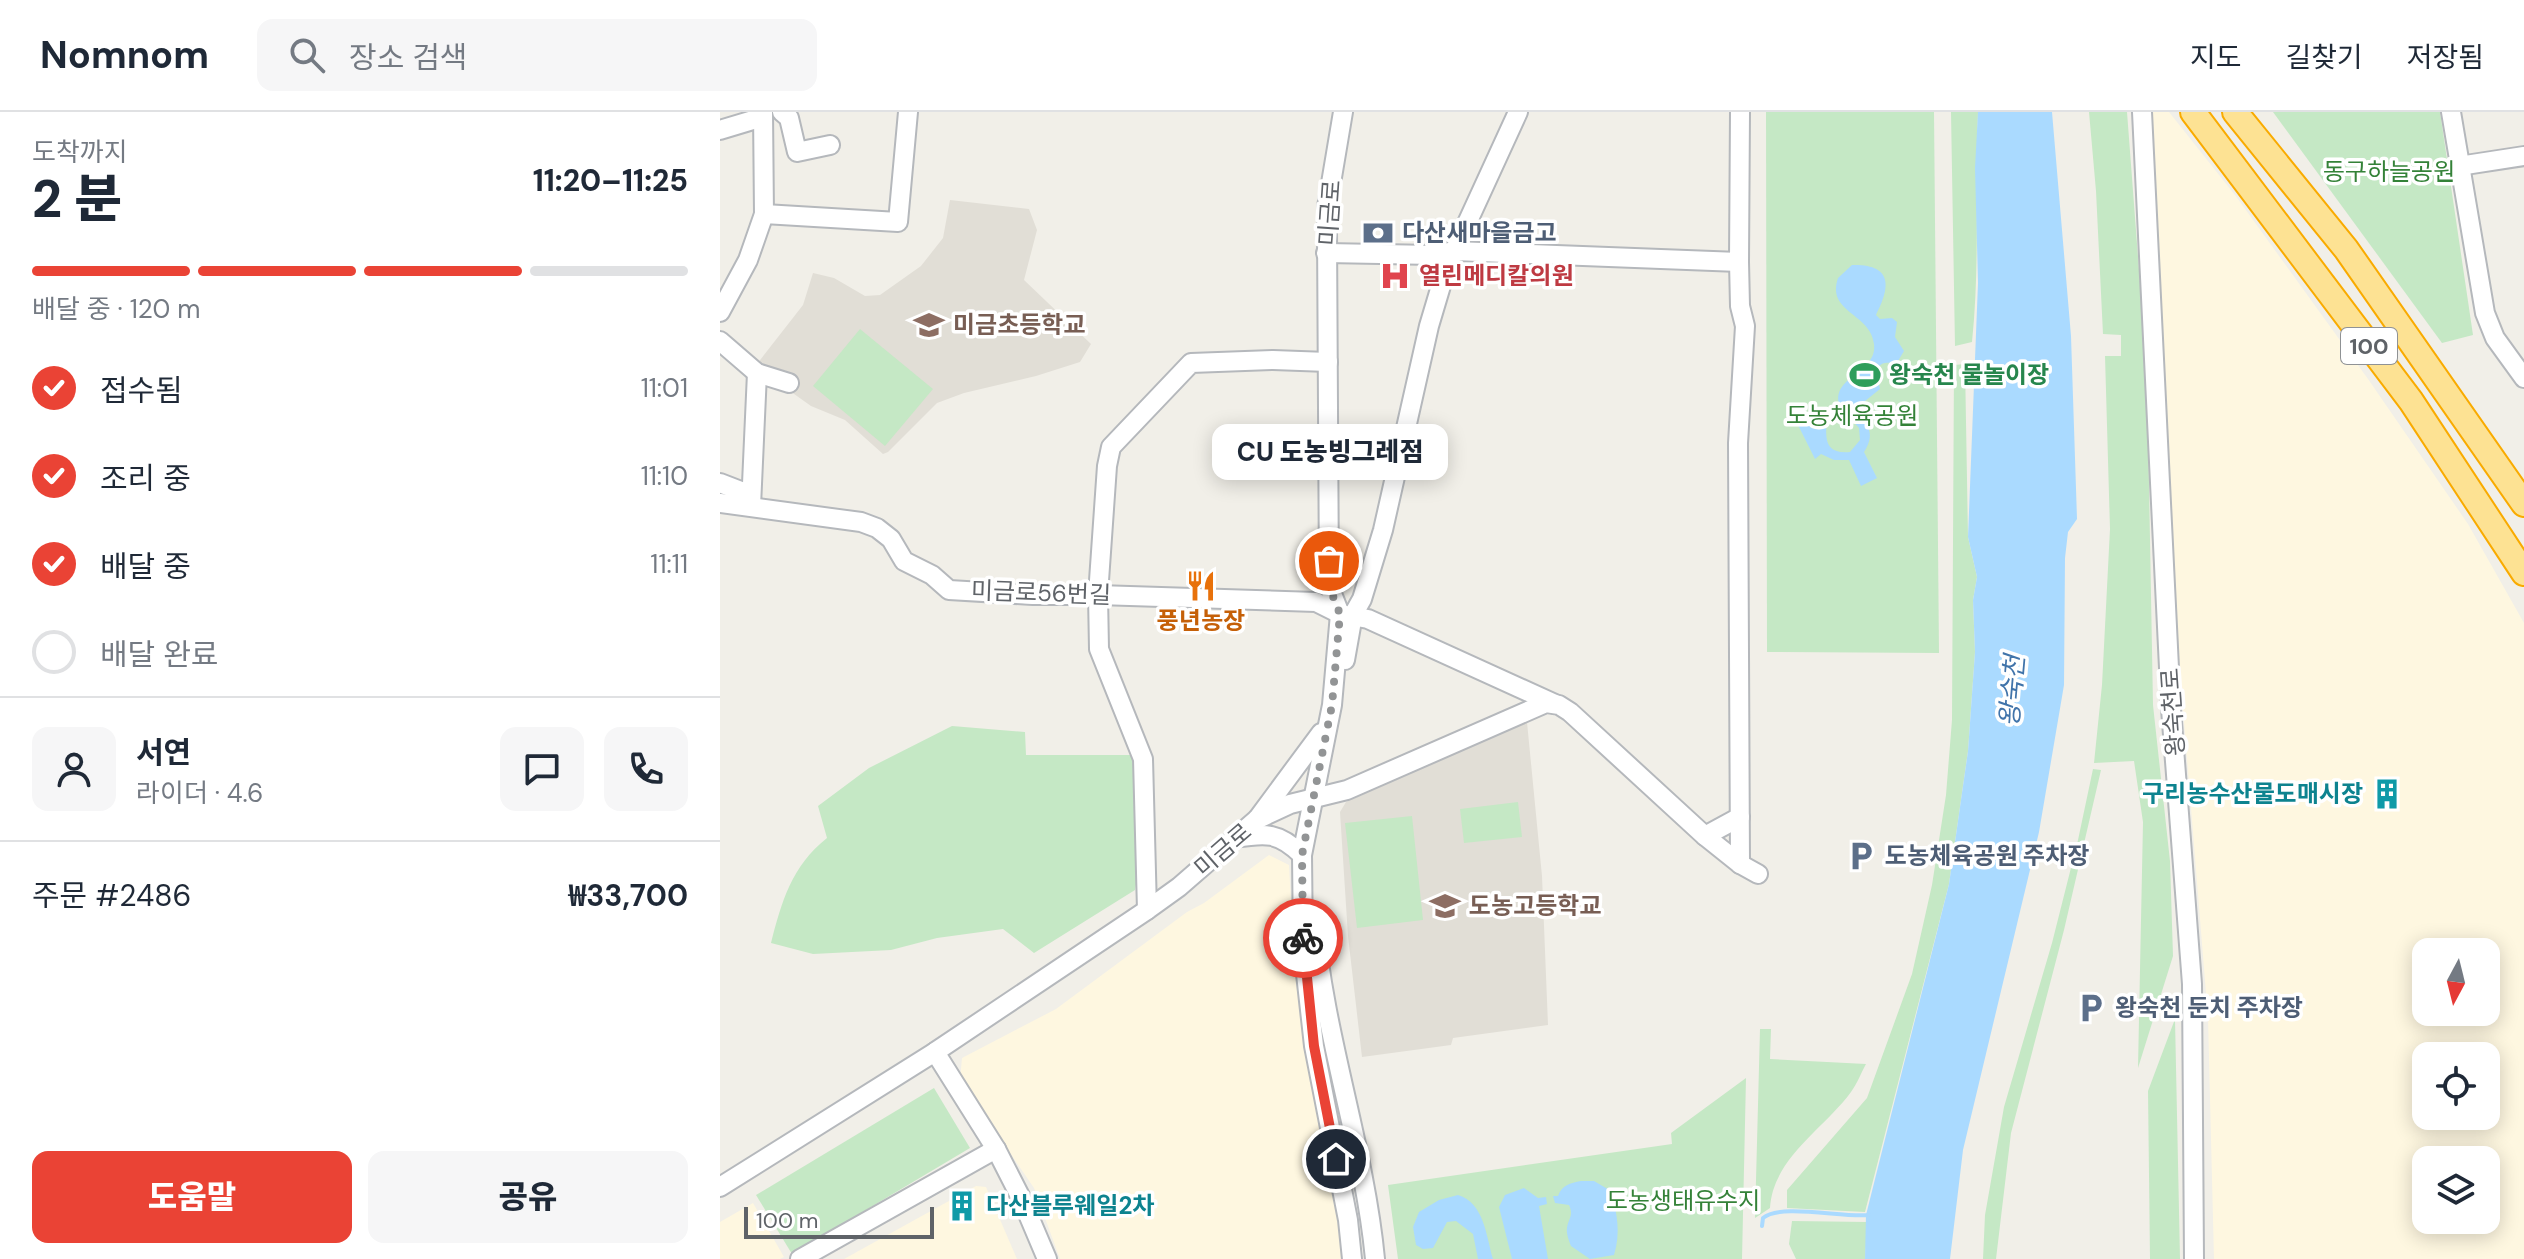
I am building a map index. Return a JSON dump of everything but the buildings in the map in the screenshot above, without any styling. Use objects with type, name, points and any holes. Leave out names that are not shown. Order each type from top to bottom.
[{"type":"highway","name":"100","points":[[2238,116],[2346,249],[2524,504]]},
{"type":"highway","name":"100","points":[[2198,119],[2411,401],[2524,573]]},
{"type":"street","points":[[764,214],[898,222],[908,112]]},
{"type":"street","name":"미금로","points":[[720,1187],[935,1052],[1147,910],[1179,887],[1256,820],[1290,804],[1312,799],[1351,609],[1329,586],[1327,207],[1343,112]]},
{"type":"street","points":[[1351,609],[1383,530],[1429,326],[1454,251],[1518,112]]},
{"type":"street","points":[[1740,112],[1740,306],[1745,326],[1738,443],[1740,864]]},
{"type":"street","name":"왕숙천로","points":[[2140,112],[2156,363],[2171,709],[2192,984],[2194,1259]]},
{"type":"street","points":[[2451,112],[2485,313],[2495,338],[2524,378]]},
{"type":"street","points":[[790,113],[797,152],[830,145]]},
{"type":"street","points":[[720,130],[763,115],[764,214],[748,260],[726,291],[720,312]]},
{"type":"street","points":[[2459,166],[2524,156]]},
{"type":"street","points":[[1326,253],[1434,255],[1454,251],[1739,262]]},
{"type":"street","points":[[720,341],[757,373],[789,383]]},
{"type":"street","points":[[1147,910],[1143,759],[1099,649],[1098,595],[1111,447],[1191,363],[1273,360],[1328,362]]},
{"type":"street","points":[[720,483],[751,501],[757,373]]},
{"type":"street","name":"미금로56번길","points":[[720,503],[751,501],[861,522],[877,528],[891,539],[904,561],[932,575],[949,590],[1316,602],[1351,609],[1570,712],[1705,836],[1758,874]]},
{"type":"street","points":[[1312,799],[1347,790],[1546,703],[1555,704]]},
{"type":"street","points":[[1256,820],[1309,753],[1330,713]]},
{"type":"street","points":[[1312,799],[1302,855],[1303,947],[1314,1046],[1348,1220],[1352,1259]]},
{"type":"street","points":[[1312,799],[1317,959],[1332,1043],[1364,1181],[1375,1259]]},
{"type":"street","points":[[1705,836],[1740,817]]},
{"type":"street","points":[[1235,838],[1265,833],[1292,845],[1302,855]]},
{"type":"street","points":[[935,1052],[996,1149],[1047,1259]]},
{"type":"street","points":[[800,1259],[996,1149]]},
{"type":"shaded area","name":"구리농수산물도매시장","points":[[2149,112],[2169,112],[2235,195],[2468,524],[2524,623],[2524,1259],[2214,1259],[2208,1018],[2180,672]]},
{"type":"shaded area","name":"미금초등학교","points":[[950,200],[1029,209],[1037,230],[1024,280],[1091,344],[1080,362],[937,403],[883,454],[845,420],[811,406],[780,384],[750,373],[803,305],[813,273],[834,278],[865,296],[880,295],[921,266],[943,238]]},
{"type":"shaded area","name":"도농고등학교","points":[[1527,722],[1542,876],[1548,1025],[1453,1038],[1451,1045],[1362,1057],[1348,936],[1340,812],[1346,802]]},
{"type":"shaded area","points":[[1269,855],[1289,865],[1295,975],[1342,1229],[1344,1259],[1060,1259],[1034,1188],[960,1080],[962,1058],[1056,1009]]},
{"type":"shaded area","name":"다산블루웨일2차","points":[[976,1186],[986,1187],[1017,1259],[844,1259]]},
{"type":"shaded area","points":[[753,1203],[784,1257],[720,1259],[720,1222]]},
{"type":"green space","name":"도농체육공원","points":[[1766,112],[1934,112],[1939,653],[1767,652]]},
{"type":"green space","points":[[1951,112],[1978,112],[1976,284],[1972,342],[1955,346]]},
{"type":"green space","points":[[2089,112],[2127,112],[2147,375],[2153,705],[2170,861],[2173,956],[2138,1068],[2143,822],[2134,761],[2094,763],[2102,685],[2110,529],[2105,356],[2121,356],[2121,335],[2103,334]]},
{"type":"green space","name":"동구하늘공원","points":[[2273,112],[2440,112],[2473,335],[2442,343]]},
{"type":"green space","points":[[860,329],[933,389],[885,446],[813,386]]},
{"type":"green space","points":[[1965,364],[1968,537],[1977,577],[1973,600],[1975,652],[1968,751],[1949,884],[1865,1212],[1787,1208],[1787,1190],[1867,1098],[1912,974],[1932,885],[1946,795],[1952,720],[1954,365]]},
{"type":"green space","points":[[952,726],[1025,732],[1026,755],[1131,755],[1138,788],[1140,822],[1140,857],[1135,890],[1034,953],[1003,929],[937,938],[891,950],[813,954],[771,943],[784,899],[796,873],[827,838],[818,806],[869,768]]},
{"type":"green space","points":[[2093,769],[2101,770],[2064,930],[2011,1133],[1996,1259],[1983,1259],[1985,1215],[2004,1107],[2052,943]]},
{"type":"green space","points":[[1518,802],[1522,837],[1464,843],[1460,809]]},
{"type":"green space","points":[[1412,816],[1423,920],[1357,928],[1345,823]]},
{"type":"green space","points":[[2175,1019],[2180,1259],[2150,1259],[2148,1091]]},
{"type":"green space","points":[[1760,1029],[1771,1029],[1770,1059],[1866,1064],[1851,1092],[1780,1174],[1770,1208],[1755,1218]]},
{"type":"green space","name":"도농생태유수지","points":[[1746,1078],[1742,1259],[1398,1259],[1388,1185],[1672,1144],[1671,1133]]},
{"type":"green space","points":[[934,1088],[970,1148],[792,1254],[756,1195]]},
{"type":"green space","points":[[1792,1221],[1868,1222],[1865,1259],[1796,1259],[1789,1244]]},
{"type":"water","name":"왕숙천","points":[[1978,112],[2052,112],[2071,336],[2077,519],[2068,532],[2065,558],[2064,685],[2039,832],[1963,1150],[1950,1259],[1865,1259],[1866,1215],[1949,884],[1968,751],[1975,652],[1973,600],[1977,577],[1968,537],[1978,283],[1975,168]]},
{"type":"water","name":"왕숙천 물놀이장","points":[[1852,265],[1866,266],[1882,273],[1886,287],[1876,315],[1880,319],[1892,318],[1897,322],[1895,337],[1904,351],[1898,361],[1878,367],[1880,389],[1860,405],[1870,432],[1864,452],[1877,478],[1861,486],[1849,460],[1834,460],[1821,454],[1815,459],[1797,423],[1826,407],[1827,438],[1833,449],[1850,452],[1860,440],[1859,428],[1842,411],[1838,400],[1845,383],[1868,363],[1873,354],[1871,334],[1838,299],[1838,278]]},
{"type":"water","points":[[1594,1181],[1611,1191],[1617,1223],[1614,1255],[1590,1259],[1571,1246],[1567,1230],[1571,1215],[1569,1205],[1555,1203],[1553,1196],[1558,1196],[1567,1185]]},
{"type":"water","points":[[1524,1188],[1538,1198],[1546,1197],[1547,1204],[1539,1206],[1548,1259],[1512,1259],[1499,1207],[1505,1195]]},
{"type":"water","points":[[1458,1195],[1467,1199],[1479,1212],[1493,1259],[1478,1259],[1473,1234],[1456,1221],[1447,1222],[1433,1248],[1423,1249],[1416,1245],[1413,1227],[1419,1212],[1439,1200]]},
{"type":"waterway","points":[[1762,1226],[1763,1218],[1784,1212],[1869,1215]]},
{"type":"way so far","points":[[1303,938],[1302,855],[1305,828],[1332,705],[1340,614],[1329,586],[1329,561]]},
{"type":"place","name":"다산새마을금고","points":[[1378,233]]},
{"type":"place","name":"열린메디칼의원","points":[[1395,276]]},
{"type":"place","name":"미금초등학교","points":[[929,325]]},
{"type":"place","name":"왕숙천 물놀이장","points":[[1865,375]]},
{"type":"place","name":"CU 도농빙그레점","points":[[1329,561]]},
{"type":"place","name":"풍년농장","points":[[1201,586]]},
{"type":"place","name":"구리농수산물도매시장","points":[[2387,794]]},
{"type":"place","name":"도농체육공원 주차장","points":[[1861,856]]},
{"type":"place","name":"도농고등학교","points":[[1445,906]]},
{"type":"place","name":"왕숙천 둔치 주차장","points":[[2091,1008]]},
{"type":"place","name":"다산블루웨일2차","points":[[962,1206]]},
{"type":"route","points":[[1303,938],[1314,1046],[1336,1159]]}]
